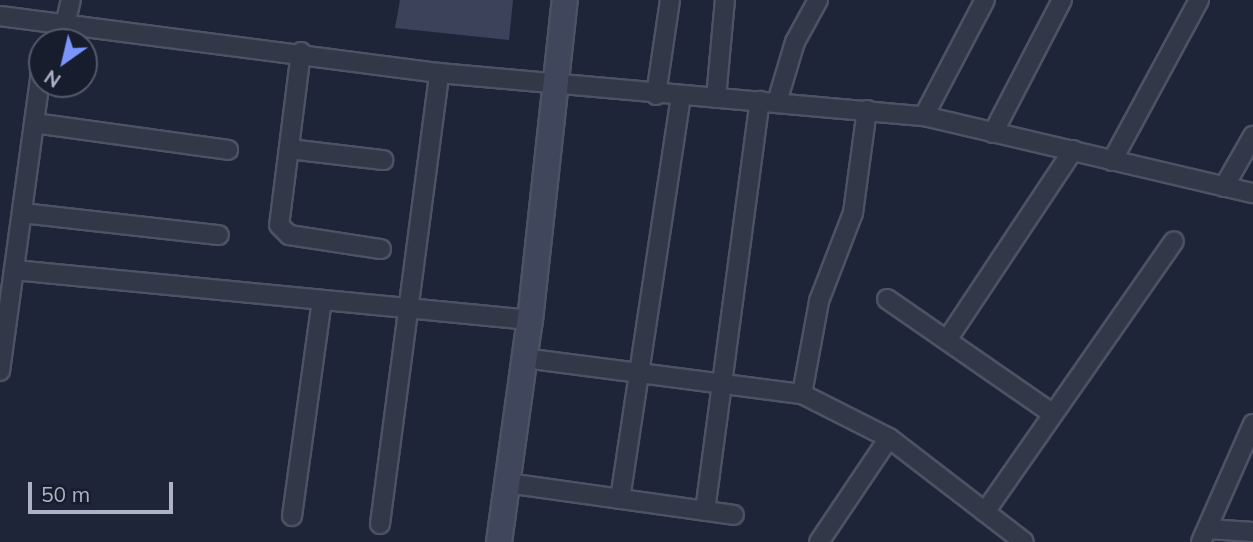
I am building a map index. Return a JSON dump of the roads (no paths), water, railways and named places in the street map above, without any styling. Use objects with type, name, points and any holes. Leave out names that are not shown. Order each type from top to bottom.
[{"type":"street","points":[[54,28],[71,0]]},
{"type":"street","points":[[499,542],[530,320],[565,0]]},
{"type":"street","points":[[656,95],[670,0]]},
{"type":"street","points":[[716,99],[725,0]]},
{"type":"street","points":[[705,511],[722,385],[769,102],[795,42],[818,0]]},
{"type":"street","points":[[924,116],[985,0]]},
{"type":"street","points":[[993,133],[1062,0]]},
{"type":"street","points":[[1112,161],[1199,0]]},
{"type":"street","points":[[0,16],[42,28]]},
{"type":"street","points":[[98,35],[301,52],[439,73],[656,95],[924,116],[1253,193]]},
{"type":"street","points":[[301,52],[282,231],[381,249]]},
{"type":"street","points":[[380,524],[439,73]]},
{"type":"street","points":[[620,499],[681,97]]},
{"type":"street","points":[[0,371],[37,98]]},
{"type":"street","points":[[802,394],[819,301],[853,213],[867,110]]},
{"type":"street","points":[[34,123],[228,150]]},
{"type":"street","points":[[1224,187],[1253,136]]},
{"type":"street","points":[[289,149],[383,160]]},
{"type":"street","points":[[947,340],[1073,150]]},
{"type":"street","points":[[22,214],[219,235]]},
{"type":"street","points":[[985,512],[1174,242]]},
{"type":"street","points":[[14,270],[530,320]]},
{"type":"street","points":[[887,299],[1053,414]]},
{"type":"street","points":[[292,516],[322,300]]},
{"type":"street","points":[[524,358],[802,394],[888,438],[1024,542]]},
{"type":"street","points":[[1253,424],[1205,536],[1253,532]]},
{"type":"street","points":[[819,542],[888,438]]},
{"type":"street","points":[[507,483],[734,515]]}]
